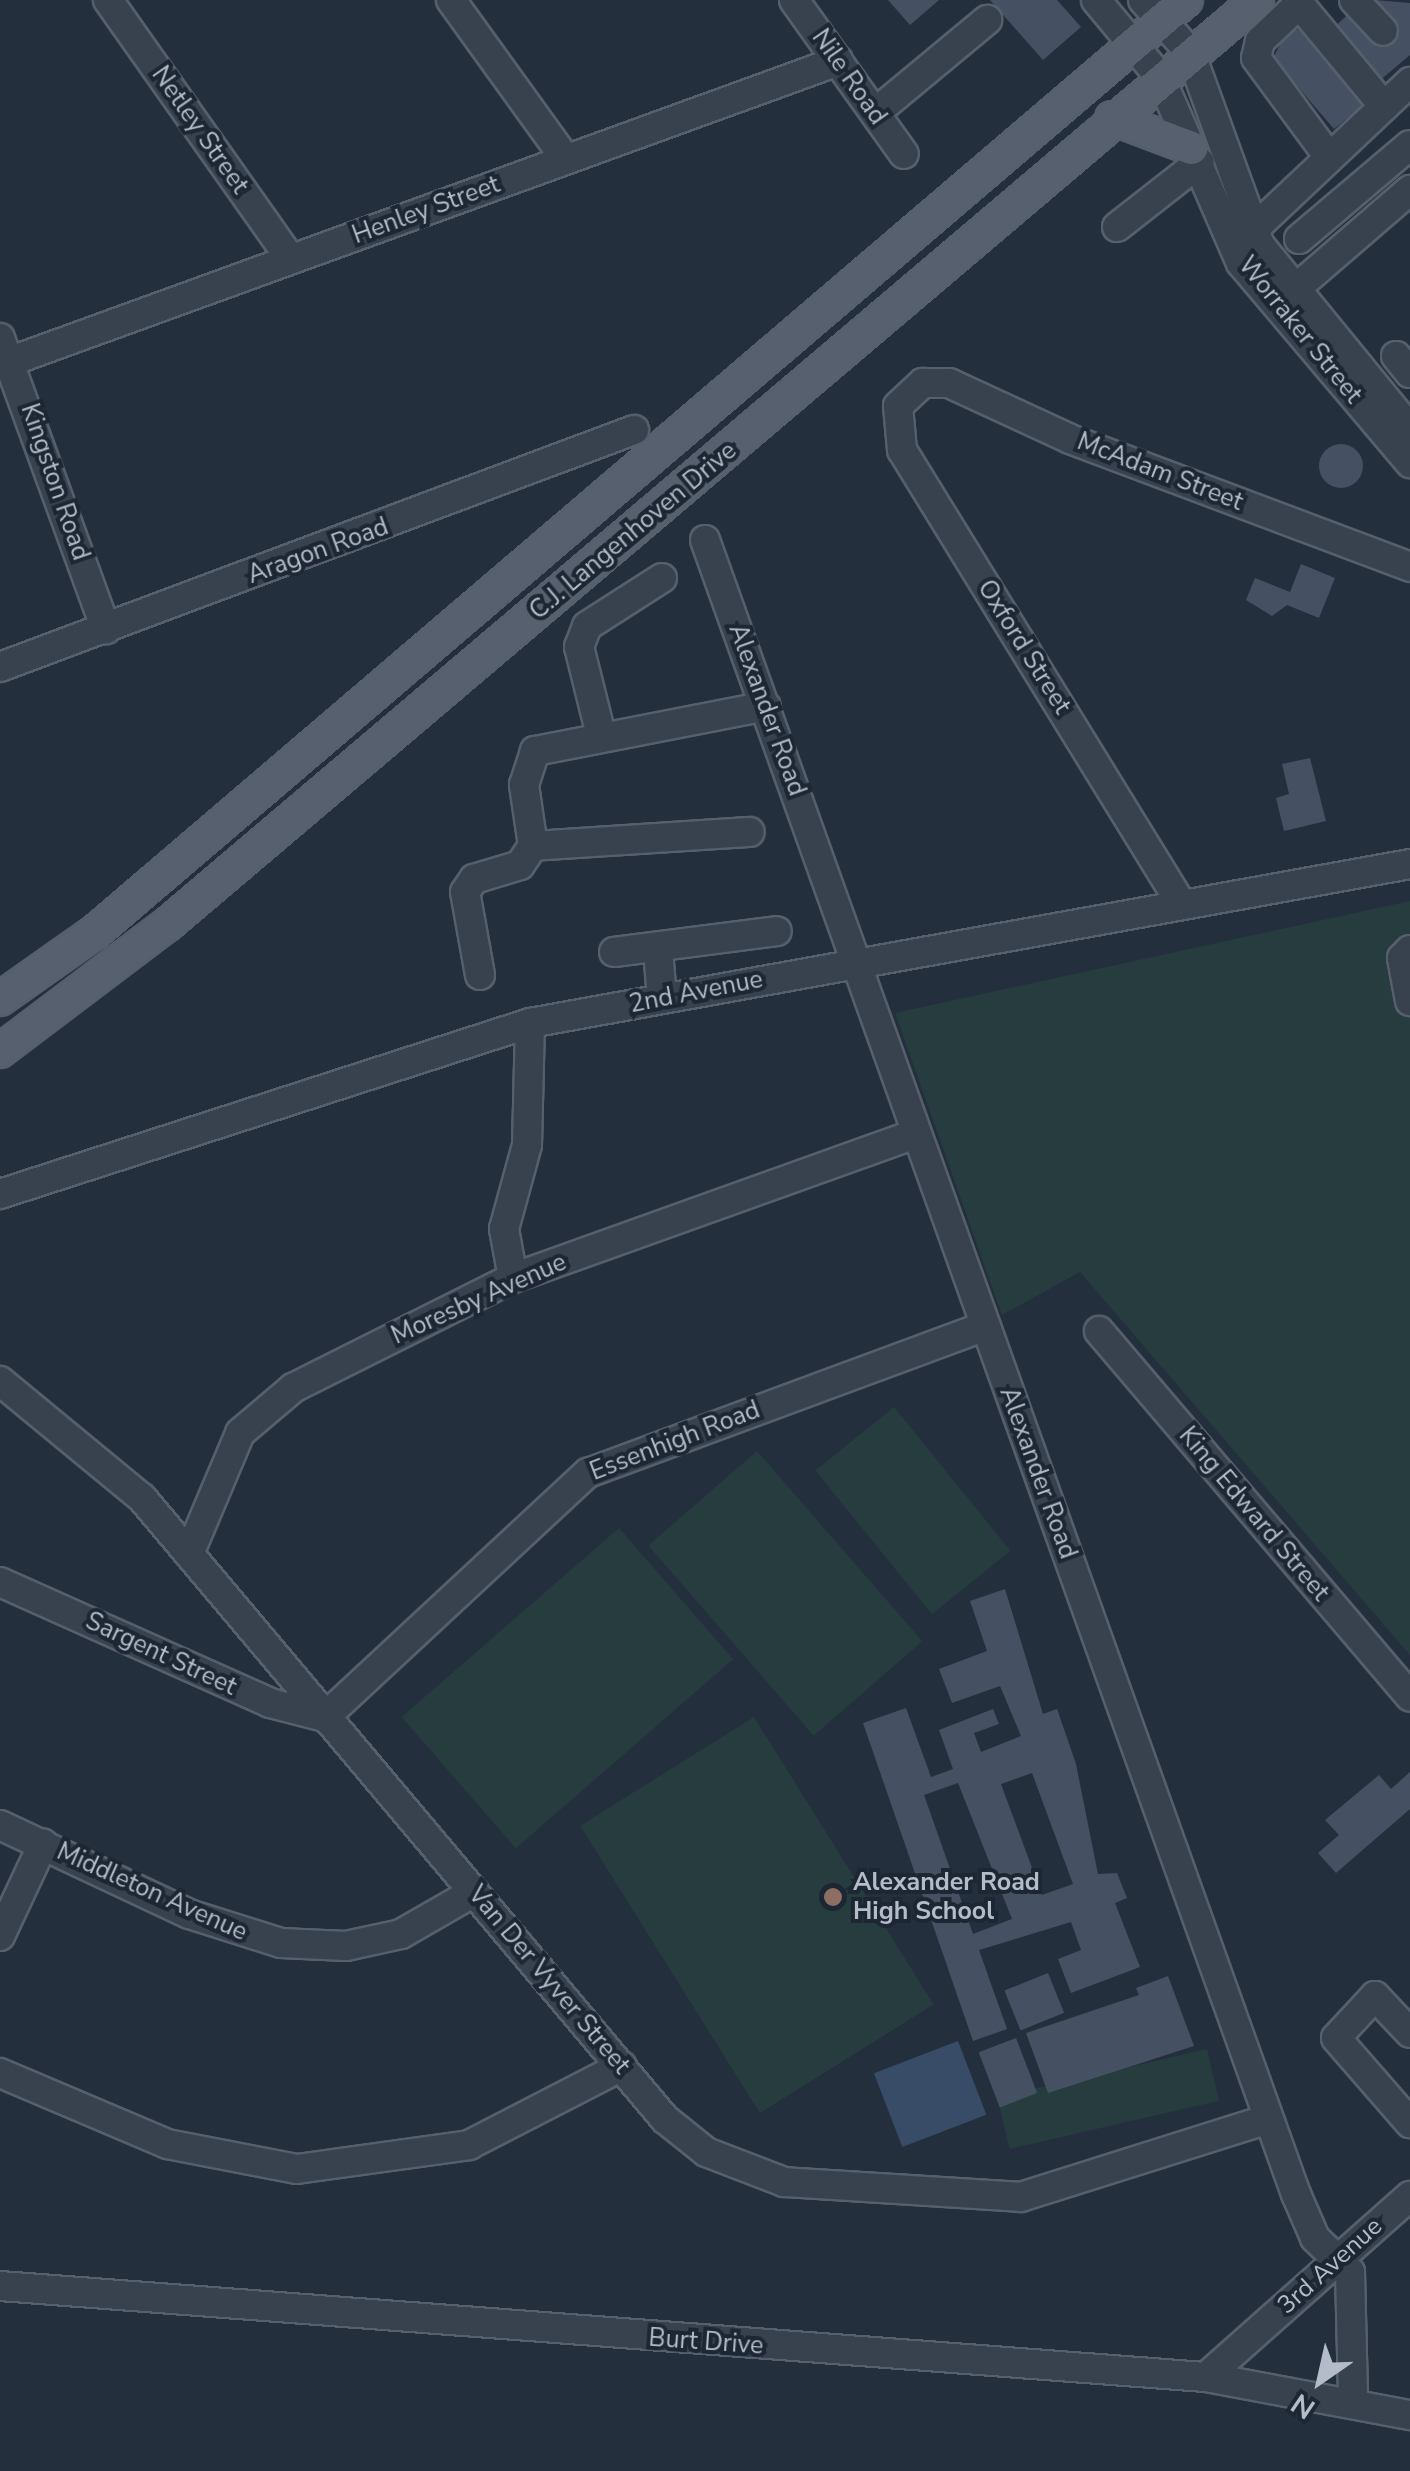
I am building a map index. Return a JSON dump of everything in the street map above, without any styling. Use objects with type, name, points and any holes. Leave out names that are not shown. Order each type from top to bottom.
[{"type":"main road","name":"C.J. Langenhoven Drive","points":[[0,1051],[168,924],[1160,77],[1257,0]]},
{"type":"main road","name":"C.J. Langenhoven Drive","points":[[0,998],[95,932],[1135,47],[1164,7]]},
{"type":"main road","points":[[1112,118],[1196,155]]},
{"type":"street","name":"Netley Street","points":[[108,0],[291,259]]},
{"type":"street","points":[[452,0],[565,158]]},
{"type":"street","name":"Nile Road","points":[[794,0],[904,154]]},
{"type":"street","name":"Worraker Street","points":[[1096,0],[1160,77],[1241,263],[1410,463]]},
{"type":"street","points":[[1354,0],[1383,31]]},
{"type":"street","points":[[1329,157],[1256,58],[1260,42],[1307,4],[1383,105]]},
{"type":"street","points":[[1164,7],[1190,52]]},
{"type":"street","points":[[875,113],[988,20]]},
{"type":"street","name":"Worraker Street","points":[[1190,52],[1253,230],[1293,291],[1406,417]]},
{"type":"street","name":"Henley Street","points":[[7,349],[291,259],[838,61]]},
{"type":"street","points":[[1253,230],[1410,82]]},
{"type":"street","points":[[1299,239],[1410,145]]},
{"type":"street","points":[[1117,227],[1196,155]]},
{"type":"street","points":[[1293,291],[1410,190]]},
{"type":"street","name":"Kingston Road","points":[[7,349],[106,629]]},
{"type":"street","name":"McAdam Street","points":[[913,389],[949,382],[1070,439],[1410,566]]},
{"type":"street","name":"Oxford Street","points":[[913,389],[894,416],[902,450],[1182,904]]},
{"type":"street","name":"Aragon Road","points":[[0,667],[634,430]]},
{"type":"street","name":"Alexander Road","points":[[705,540],[1268,2119],[1308,2226],[1338,2256],[1352,2283],[1353,2399]]},
{"type":"street","points":[[601,735],[580,646],[587,626],[662,578]]},
{"type":"street","points":[[480,975],[464,892],[474,879],[520,865],[533,846],[524,785],[534,751],[766,706]]},
{"type":"street","points":[[533,846],[750,832]]},
{"type":"street","name":"2nd Avenue","points":[[0,1194],[530,1023],[1410,864]]},
{"type":"street","points":[[614,952],[658,950],[777,930]]},
{"type":"street","points":[[658,950],[662,998]]},
{"type":"street","points":[[1410,950],[1402,958],[1410,1002]]},
{"type":"street","points":[[513,1278],[504,1229],[527,1145],[530,1023]]},
{"type":"street","name":"Moresby Avenue","points":[[190,1554],[255,1414],[513,1278],[916,1134]]},
{"type":"street","name":"Essenhigh Road","points":[[325,1717],[588,1472],[986,1326]]},
{"type":"street","name":"King Edward Street","points":[[1099,1331],[1410,1697]]},
{"type":"street","name":"Van Der Vyver Street","points":[[0,1381],[106,1464],[190,1554],[665,2119],[720,2160],[784,2182],[1050,2194],[1268,2119]]},
{"type":"street","name":"Sargent Street","points":[[0,1582],[286,1710],[325,1717]]},
{"type":"street","name":"Middleton Avenue","points":[[0,1825],[189,1914],[281,1943],[346,1946],[401,1934],[474,1892]]},
{"type":"street","points":[[0,1936],[43,1844]]},
{"type":"street","points":[[1410,2032],[1376,1996],[1336,2038],[1410,2123]]},
{"type":"street","points":[[0,2072],[166,2144],[296,2169],[469,2145],[622,2066]]},
{"type":"street","name":"3rd Avenue","points":[[1206,2377],[1410,2196]]},
{"type":"street","name":"Burt Drive","points":[[0,2286],[1206,2377],[1353,2399],[1410,2415]]},
{"type":"green space","points":[[1410,901],[1410,1655],[1080,1272],[1002,1315],[895,1013]]},
{"type":"green space","points":[[894,1407],[1010,1551],[932,1614],[816,1471]]},
{"type":"green space","points":[[757,1451],[922,1641],[814,1736],[648,1545]]},
{"type":"green space","points":[[619,1528],[733,1659],[516,1848],[402,1717]]},
{"type":"green space","points":[[754,1717],[934,2004],[760,2113],[580,1826]]},
{"type":"green space","points":[[1207,2049],[1219,2101],[1009,2149],[998,2097]]},
{"type":"water","points":[[958,2041],[986,2115],[902,2147],[874,2073]]},
{"type":"building","points":[[888,0],[939,0],[910,25]]},
{"type":"building","points":[[990,0],[1057,0],[1081,27],[1043,60]]},
{"type":"building","points":[[1374,0],[1410,3],[1410,55],[1378,82],[1333,28],[1352,11],[1381,45],[1399,30]]},
{"type":"building","points":[[1307,29],[1368,101],[1334,129],[1273,58],[1288,30]]},
{"type":"building","points":[[1341,444],[1357,450],[1363,466],[1357,482],[1341,488],[1325,482],[1319,466],[1325,450]]},
{"type":"building","points":[[1301,564],[1335,578],[1319,618],[1287,605],[1272,616],[1246,600],[1255,578],[1290,592]]},
{"type":"building","points":[[1310,758],[1326,821],[1284,831],[1276,798],[1289,794],[1282,764]]},
{"type":"building","points":[[1005,1589],[1043,1714],[1057,1709],[1076,1764],[1098,1874],[1117,1873],[1127,1898],[1115,1903],[1140,1967],[1071,1993],[1058,1959],[1081,1950],[1071,1922],[979,1950],[1007,2029],[973,2041],[863,1723],[906,1708],[931,1777],[953,1769],[939,1730],[993,1709],[999,1724],[974,1733],[981,1752],[1021,1736],[1000,1686],[952,1703],[939,1669],[987,1651],[970,1601]],"holes":[[[1032,1773],[1073,1884],[1042,1895],[1001,1784]],[[958,1783],[1012,1919],[973,1934],[924,1795]]]},
{"type":"building","points":[[1410,1772],[1410,1809],[1336,1873],[1318,1853],[1339,1835],[1325,1820],[1379,1775],[1391,1789]]},
{"type":"building","points":[[1048,1973],[1064,2013],[1021,2030],[1004,1991]]},
{"type":"building","points":[[1168,1976],[1194,2046],[1048,2093],[1026,2033],[1139,1995],[1136,1988]]},
{"type":"building","points":[[1016,2038],[1037,2093],[1000,2107],[979,2052]]},
{"type":"place","name":"Alexander Road High School","points":[[833,1897]]}]
